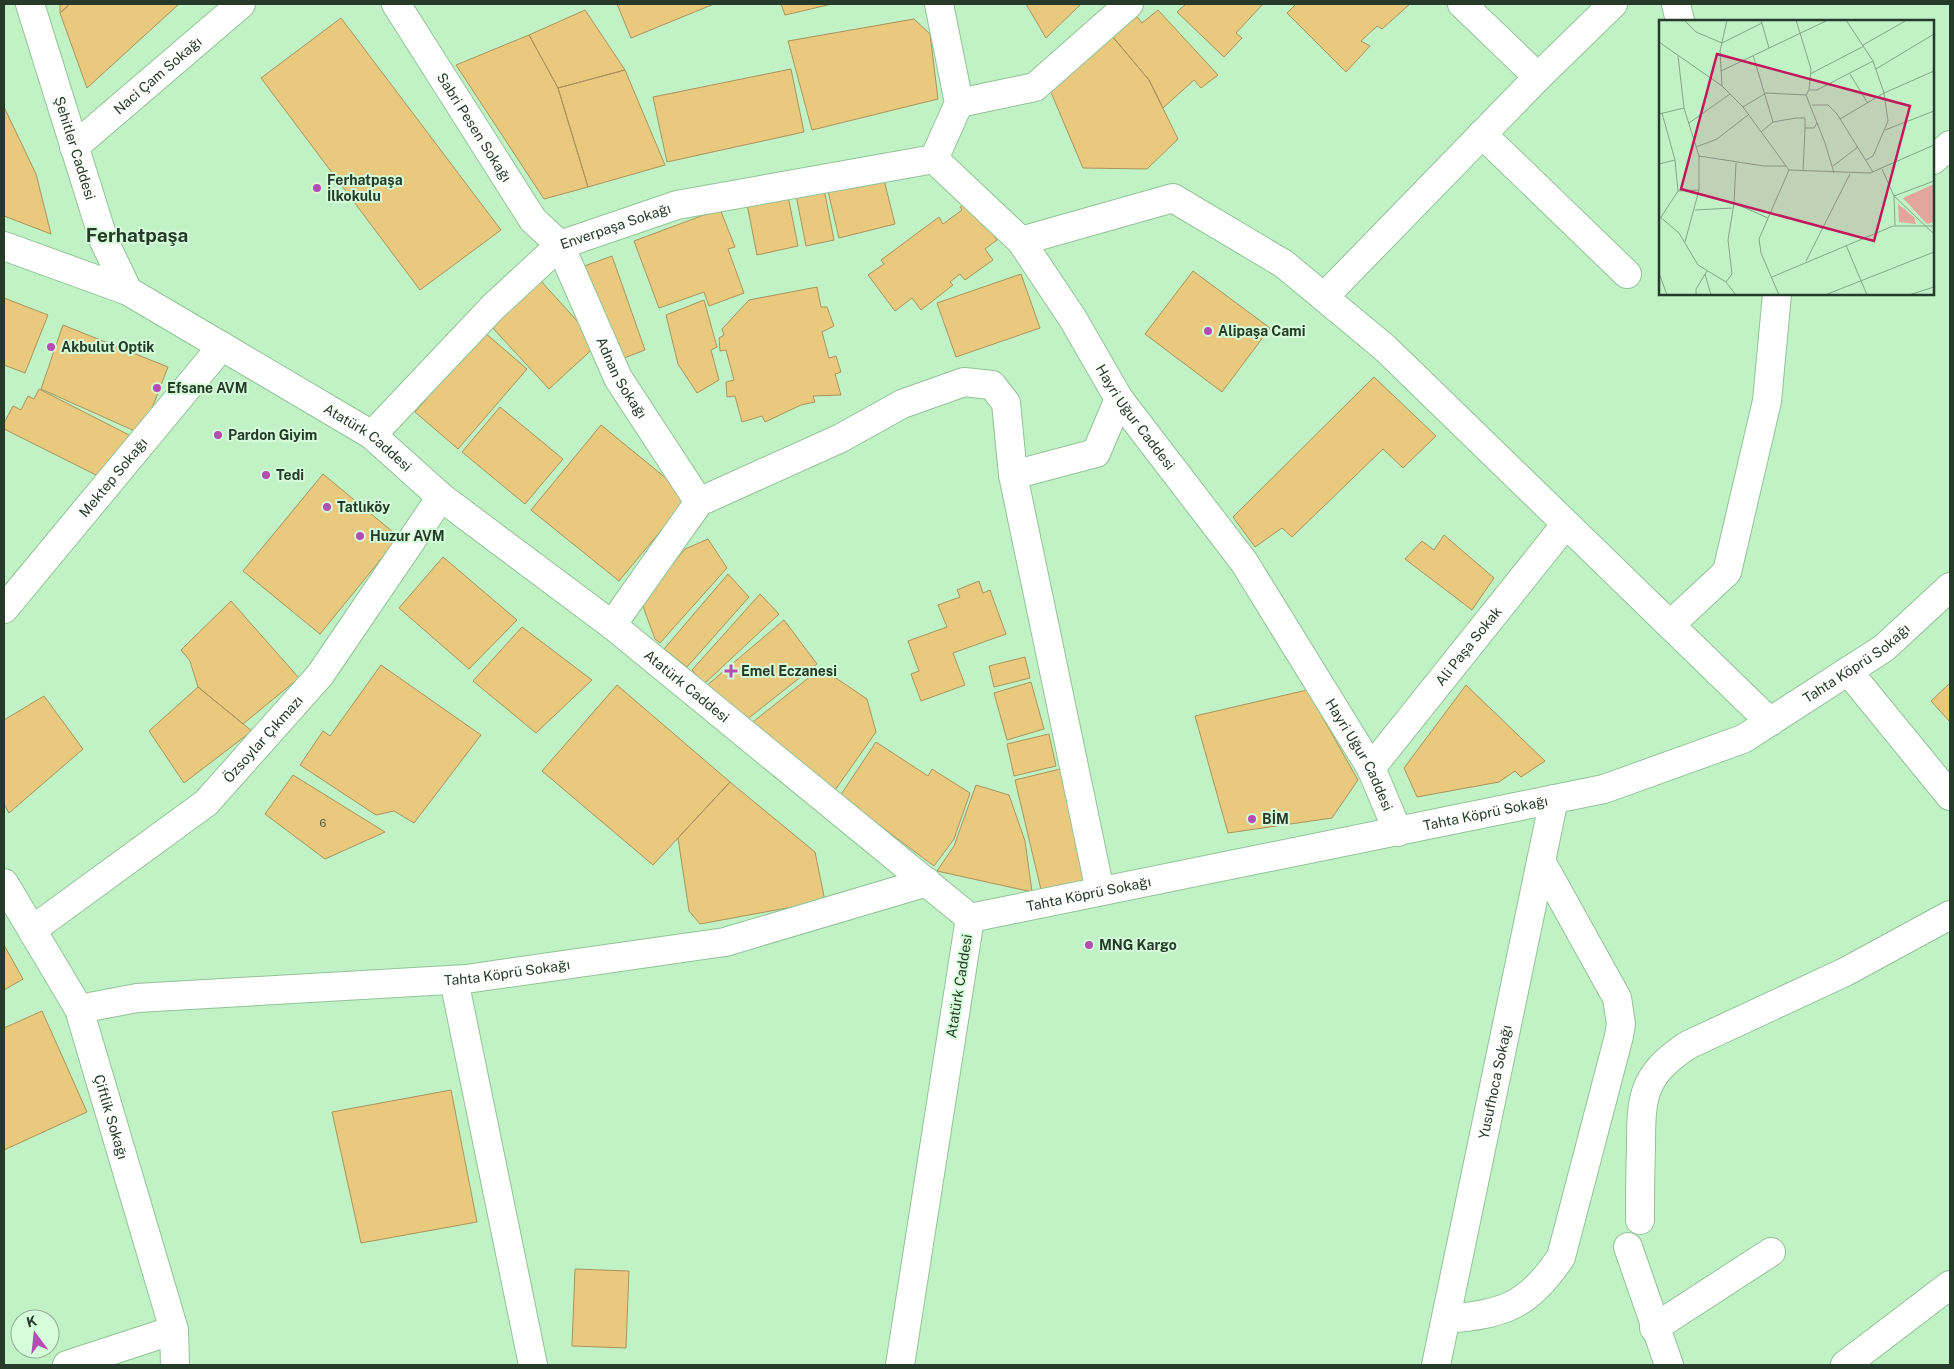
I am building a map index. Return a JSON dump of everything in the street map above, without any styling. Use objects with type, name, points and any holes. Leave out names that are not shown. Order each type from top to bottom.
[{"type":"street","name":"Şehitler Caddesi","points":[[30,4],[104,241],[128,290]]},
{"type":"street","name":"Naci Çam Sokağı","points":[[74,147],[241,4]]},
{"type":"street","name":"Sabri Pesen Sokağı","points":[[396,4],[533,220],[560,245]]},
{"type":"street","points":[[934,159],[959,103],[939,4]]},
{"type":"street","points":[[959,103],[1035,87],[1129,4]]},
{"type":"street","points":[[1462,4],[1538,77]]},
{"type":"street","points":[[1324,297],[1538,77],[1613,4]]},
{"type":"street","points":[[1676,4],[1680,20]]},
{"type":"street","points":[[1482,134],[1627,274]]},
{"type":"street","points":[[1934,159],[1950,145]]},
{"type":"street","name":"Enverpaşa Sokağı","points":[[372,435],[493,307],[560,245],[677,205],[934,159]]},
{"type":"street","name":"Hayri Uğur Caddesi","points":[[934,159],[1021,241],[1073,319],[1119,398],[1244,562],[1371,768],[1398,832]]},
{"type":"street","points":[[1021,241],[1173,198],[1284,264],[1385,348],[1770,722]]},
{"type":"street","name":"Adnan Sokağı","points":[[560,245],[618,378],[699,502]]},
{"type":"street","name":"Atatürk Caddesi","points":[[4,246],[128,290],[372,435],[441,497],[612,625],[970,918],[900,1365]]},
{"type":"street","points":[[1670,625],[1727,572],[1766,401],[1778,295]]},
{"type":"street","name":"Mektep Sokağı","points":[[4,609],[222,346]]},
{"type":"street","points":[[612,625],[699,502],[841,438],[902,404],[964,382],[992,385],[1006,403],[1013,475],[1100,891]]},
{"type":"street","points":[[1013,475],[1096,453],[1119,398]]},
{"type":"street","name":"Özsoylar Çıkmazı","points":[[32,930],[206,803],[320,675],[441,497]]},
{"type":"street","name":"Ali Paşa Sokak","points":[[1371,768],[1566,524]]},
{"type":"street","name":"Tahta Köprü Sokağı","points":[[970,918],[1604,789],[1734,742],[1770,722],[1884,648],[1950,587]]},
{"type":"street","points":[[1848,672],[1950,796]]},
{"type":"street","name":"Yusufhoca Sokağı","points":[[1436,1365],[1554,799]]},
{"type":"street","points":[[1446,1318],[1486,1315],[1510,1306],[1531,1293],[1548,1277],[1561,1257],[1619,1036],[1621,1024],[1617,998],[1541,861]]},
{"type":"street","name":"Tahta Köprü Sokağı","points":[[80,1009],[137,998],[454,980],[724,942],[927,882]]},
{"type":"street","name":"Çiftlik Sokağı","points":[[4,883],[80,1009],[174,1330],[175,1365]]},
{"type":"street","points":[[1640,1220],[1641,1106],[1647,1086],[1672,1055],[1688,1045],[1845,972],[1950,915]]},
{"type":"street","points":[[454,980],[533,1365]]},
{"type":"street","points":[[1628,1247],[1654,1328],[1669,1365]]},
{"type":"street","points":[[1654,1328],[1771,1252]]},
{"type":"street","points":[[1845,1365],[1950,1286]]},
{"type":"street","points":[[67,1365],[174,1330]]},
{"type":"building","points":[[60,4],[70,4],[60,13]]},
{"type":"building","points":[[70,4],[179,4],[87,88],[60,13]]},
{"type":"building","points":[[617,4],[714,4],[631,38]]},
{"type":"building","points":[[781,4],[832,4],[785,15]]},
{"type":"building","points":[[1026,4],[1081,4],[1046,38]]},
{"type":"building","points":[[1186,4],[1263,4],[1236,33],[1242,38],[1224,57],[1177,12]]},
{"type":"building","points":[[1296,4],[1410,4],[1382,29],[1377,26],[1361,41],[1370,46],[1346,72],[1287,13]]},
{"type":"building","points":[[585,10],[625,70],[558,88],[529,35]]},
{"type":"building","points":[[1158,10],[1218,75],[1201,88],[1194,80],[1163,108],[1149,80],[1112,36],[1135,14],[1142,23]]},
{"type":"building","points":[[341,18],[501,230],[420,290],[261,78]]},
{"type":"building","points":[[914,19],[930,34],[938,99],[812,130],[788,41]]},
{"type":"building","points":[[529,35],[558,88],[588,187],[544,199],[456,65]]},
{"type":"building","points":[[1112,36],[1149,80],[1178,139],[1147,169],[1083,168],[1050,90]]},
{"type":"building","points":[[791,69],[804,132],[667,162],[653,97]]},
{"type":"building","points":[[625,70],[665,165],[588,187],[558,88]]},
{"type":"building","points":[[4,107],[36,174],[51,234],[4,216]]},
{"type":"building","points":[[884,180],[895,224],[839,238],[827,187]]},
{"type":"building","points":[[823,184],[834,240],[806,246],[795,190]]},
{"type":"building","points":[[787,191],[798,246],[757,255],[746,199]]},
{"type":"building","points":[[969,201],[997,240],[985,249],[993,260],[965,280],[960,274],[950,282],[953,285],[921,310],[912,298],[895,311],[868,275],[884,264],[881,260],[939,217],[943,224],[962,210],[960,207]]},
{"type":"building","points":[[720,209],[735,247],[728,249],[744,293],[709,306],[704,292],[659,308],[634,241]]},
{"type":"building","points":[[612,256],[645,350],[619,360],[579,268]]},
{"type":"building","name":"Alipaşa Cami","points":[[1193,271],[1270,328],[1222,392],[1145,334]]},
{"type":"building","points":[[1021,274],[1040,328],[956,357],[937,303]]},
{"type":"building","points":[[540,280],[598,344],[549,389],[490,325]]},
{"type":"building","points":[[817,287],[821,307],[827,307],[834,326],[822,332],[829,358],[836,356],[841,372],[835,374],[841,395],[813,396],[815,402],[801,405],[765,422],[762,416],[742,422],[735,396],[727,397],[726,382],[734,380],[726,350],[720,351],[719,338],[724,335],[722,329],[749,300]]},
{"type":"building","points":[[4,298],[48,315],[25,373],[4,365]]},
{"type":"building","points":[[704,300],[717,347],[711,350],[719,380],[697,393],[678,364],[666,315]]},
{"type":"building","points":[[63,325],[168,367],[151,411],[137,432],[41,389]]},
{"type":"building","points":[[484,332],[527,369],[458,449],[415,412]]},
{"type":"building","points":[[1374,377],[1436,436],[1403,468],[1383,449],[1292,537],[1282,528],[1255,547],[1233,517]]},
{"type":"building","points":[[39,389],[131,436],[108,481],[4,429],[4,423],[13,406],[21,410],[28,396],[34,399]]},
{"type":"building","points":[[500,407],[563,459],[525,504],[462,452]]},
{"type":"building","points":[[601,425],[689,497],[619,581],[531,510]]},
{"type":"building","points":[[323,474],[399,537],[320,634],[243,571]]},
{"type":"building","points":[[1444,535],[1494,578],[1472,610],[1405,559],[1422,541],[1434,550]]},
{"type":"building","points":[[708,539],[727,568],[660,643],[655,639],[641,601],[685,549]]},
{"type":"building","points":[[443,557],[517,620],[469,669],[399,608]]},
{"type":"building","points":[[728,574],[749,597],[687,667],[664,649]]},
{"type":"building","points":[[979,581],[983,593],[990,590],[1006,634],[953,653],[965,685],[921,701],[911,674],[919,671],[908,641],[947,627],[938,605],[960,597],[957,590]]},
{"type":"building","points":[[760,594],[779,614],[704,684],[692,670]]},
{"type":"building","points":[[231,601],[299,678],[243,724],[198,687],[190,661],[181,650]]},
{"type":"building","points":[[784,620],[817,664],[745,721],[705,687]]},
{"type":"building","points":[[522,627],[592,680],[536,733],[473,681]]},
{"type":"building","points":[[1025,657],[1030,678],[994,687],[989,666]]},
{"type":"building","points":[[381,665],[481,735],[414,823],[394,811],[376,815],[300,765],[323,731],[330,736]]},
{"type":"building","points":[[821,668],[867,699],[876,732],[833,793],[749,725]]},
{"type":"building","points":[[1031,682],[1044,729],[1007,740],[994,693]]},
{"type":"building","points":[[1950,683],[1950,722],[1931,701]]},
{"type":"building","points":[[617,685],[730,782],[653,865],[542,771]]},
{"type":"building","points":[[1466,685],[1545,761],[1521,777],[1515,771],[1499,782],[1417,797],[1404,768]]},
{"type":"building","points":[[198,687],[252,731],[184,783],[149,731]]},
{"type":"building","points":[[1307,690],[1358,780],[1332,818],[1228,833],[1195,716]]},
{"type":"building","points":[[44,696],[83,749],[9,813],[4,804],[4,720]]},
{"type":"building","points":[[1049,734],[1056,766],[1014,776],[1007,744]]},
{"type":"building","points":[[876,742],[928,776],[932,769],[970,793],[954,839],[934,866],[840,796]]},
{"type":"building","points":[[1060,769],[1086,884],[1042,894],[1015,780]]},
{"type":"building","points":[[293,775],[385,832],[325,859],[265,814]]},
{"type":"building","points":[[730,782],[815,852],[825,901],[700,924],[689,911],[678,838]]},
{"type":"building","points":[[976,785],[1009,795],[1025,841],[1032,892],[937,871],[954,846]]},
{"type":"building","points":[[4,945],[23,979],[4,990]]},
{"type":"building","points":[[42,1011],[87,1112],[4,1150],[4,1028]]},
{"type":"building","points":[[451,1090],[477,1222],[361,1243],[332,1112]]},
{"type":"building","points":[[575,1269],[629,1271],[626,1348],[572,1346]]},
{"type":"place","name":"Ferhatpaşa İlkokulu","points":[[317,188]]},
{"type":"place","name":"Alipaşa Cami","points":[[1208,331]]},
{"type":"place","name":"Akbulut Optik","points":[[51,347]]},
{"type":"place","name":"Efsane AVM","points":[[157,388]]},
{"type":"place","name":"Pardon Giyim","points":[[218,435]]},
{"type":"place","name":"Tedi","points":[[266,475]]},
{"type":"place","name":"Tatlıköy","points":[[327,507]]},
{"type":"place","name":"Huzur AVM","points":[[360,536]]},
{"type":"place","name":"Emel Eczanesi","points":[[731,671]]},
{"type":"place","name":"BİM","points":[[1252,819]]},
{"type":"place","name":"MNG Kargo","points":[[1089,945]]},
{"type":"district","name":"Ferhatpaşa","points":[[137,235]]}]
